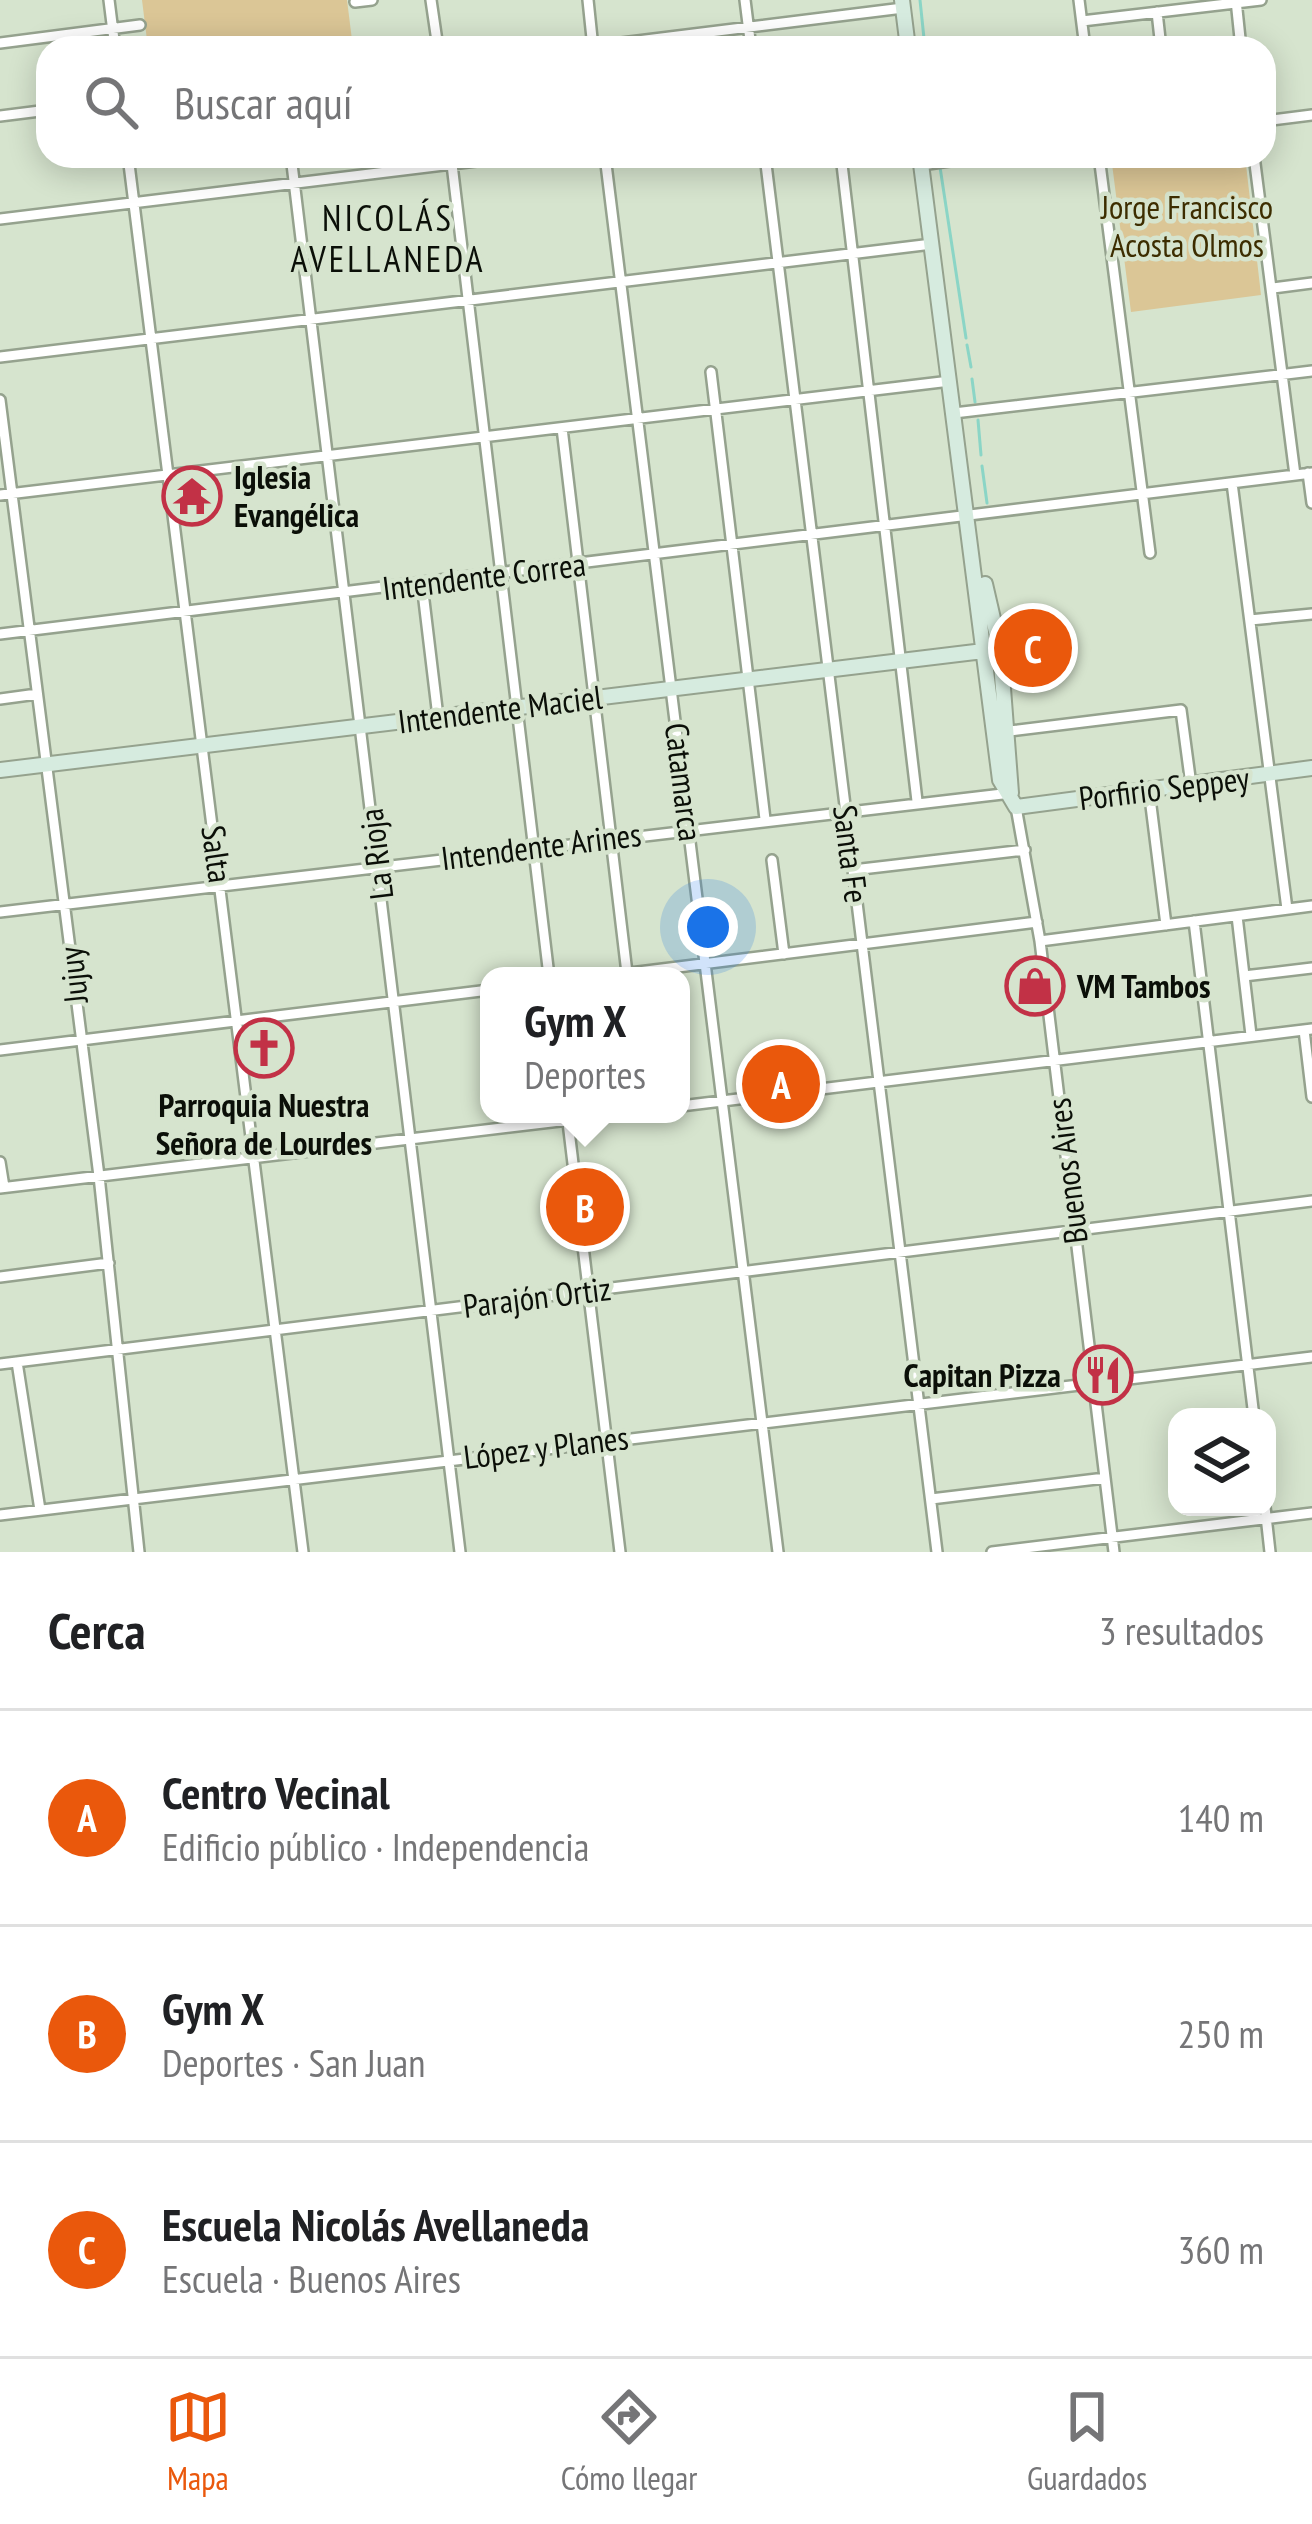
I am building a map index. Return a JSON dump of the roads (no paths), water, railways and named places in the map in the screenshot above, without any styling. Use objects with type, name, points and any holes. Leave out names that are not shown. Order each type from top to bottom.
[{"type":"main road","points":[[903,4],[907,36]]},
{"type":"main road","name":"Buenos Aires","points":[[921,168],[969,517],[1010,730],[1013,800]]},
{"type":"main road","name":"Buenos Aires","points":[[993,650],[1000,780],[1013,800]]},
{"type":"main road","name":"Intendente Maciel","points":[[0,770],[993,650]]},
{"type":"main road","name":"Porfirio Seppey","points":[[1013,800],[1149,790],[1312,768]]},
{"type":"street","points":[[109,0],[113,36]]},
{"type":"street","points":[[355,2],[372,0]]},
{"type":"street","points":[[431,0],[436,36]]},
{"type":"street","points":[[588,0],[592,36]]},
{"type":"street","points":[[745,0],[749,36]]},
{"type":"street","points":[[1079,0],[1084,36]]},
{"type":"street","points":[[1082,22],[1261,0]]},
{"type":"street","points":[[1236,1],[1240,36]]},
{"type":"street","points":[[678,36],[903,4]]},
{"type":"street","points":[[1156,12],[1159,36]]},
{"type":"street","points":[[52,36],[140,26]]},
{"type":"street","points":[[0,43],[36,38]]},
{"type":"street","points":[[0,116],[36,112]]},
{"type":"street","points":[[1276,120],[1312,115]]},
{"type":"street","name":"Salta","points":[[130,168],[303,1552]]},
{"type":"street","name":"La Rioja","points":[[292,168],[460,1552]]},
{"type":"street","points":[[0,219],[396,168]]},
{"type":"street","points":[[452,168],[548,967]]},
{"type":"street","name":"Catamarca","points":[[607,168],[778,1552]]},
{"type":"street","name":"Santa Fe","points":[[766,168],[937,1552]]},
{"type":"street","points":[[842,168],[917,801]]},
{"type":"street","points":[[1101,168],[1150,554]]},
{"type":"street","points":[[1256,168],[1282,374],[1312,503]]},
{"type":"street","points":[[0,357],[932,244]]},
{"type":"street","points":[[1274,288],[1312,284]]},
{"type":"street","points":[[954,412],[1312,371]]},
{"type":"street","points":[[711,372],[765,819]]},
{"type":"street","points":[[6,494],[950,381]]},
{"type":"street","name":"Jujuy","points":[[0,400],[6,494],[65,904],[140,1552]]},
{"type":"street","points":[[562,428],[626,967]]},
{"type":"street","name":"Intendente Correa","points":[[0,634],[1305,474]]},
{"type":"street","points":[[1232,483],[1287,909]]},
{"type":"street","points":[[422,584],[438,717]]},
{"type":"street","points":[[1250,620],[1312,614]]},
{"type":"street","points":[[0,699],[37,694]]},
{"type":"street","points":[[1010,730],[1181,710],[1191,785]]},
{"type":"street","points":[[1149,790],[1166,925]]},
{"type":"street","name":"Intendente Arines","points":[[0,912],[917,801],[1013,800]]},
{"type":"street","name":"Buenos Aires","points":[[1013,800],[1040,940],[1114,1552]]},
{"type":"street","points":[[853,870],[1025,850]]},
{"type":"street","points":[[772,860],[784,954]]},
{"type":"street","points":[[1040,940],[1312,906]]},
{"type":"street","points":[[1237,916],[1252,1035]]},
{"type":"street","points":[[683,967],[1037,922]]},
{"type":"street","points":[[1194,922],[1253,1408]]},
{"type":"street","points":[[1244,976],[1312,968]]},
{"type":"street","points":[[0,1050],[480,991]]},
{"type":"street","points":[[690,1105],[1308,1029],[1312,1097]]},
{"type":"street","points":[[0,1162],[2,1187],[530,1123]]},
{"type":"street","points":[[568,1123],[620,1552]]},
{"type":"street","name":"Parajón Ortiz","points":[[0,1364],[1312,1201]]},
{"type":"street","points":[[0,1277],[109,1263]]},
{"type":"street","name":"López y Planes","points":[[0,1514],[294,1475],[1312,1357]]},
{"type":"street","points":[[16,1362],[40,1510]]},
{"type":"street","points":[[931,1499],[1105,1478]]},
{"type":"street","points":[[1276,1513],[1312,1513]]},
{"type":"street","points":[[992,1552],[1248,1516]]},
{"type":"street","points":[[1266,1516],[1270,1552]]},
{"type":"waterway","points":[[920,0],[924,36]]},
{"type":"waterway","points":[[940,168],[966,338]]},
{"type":"waterway","points":[[967,345],[971,367]]},
{"type":"waterway","points":[[972,379],[975,402]]},
{"type":"waterway","points":[[978,420],[981,455]]},
{"type":"waterway","points":[[982,466],[987,503]]},
{"type":"place","name":"Iglesia Evangélica","points":[[192,496]]},
{"type":"place","name":"Escuela Nicolás Avellaneda","points":[[1033,648]]},
{"type":"place","name":"VM Tambos","points":[[1035,986]]},
{"type":"place","name":"Parroquia Nuestra Señora de Lourdes","points":[[264,1048]]},
{"type":"place","name":"Centro Vecinal","points":[[781,1084]]},
{"type":"place","name":"Gym X","points":[[585,1207]]},
{"type":"place","name":"Capitan Pizza","points":[[1103,1375]]},
{"type":"district","name":"NICOLÁS AVELLANEDA","points":[[388,238]]},
{"type":"park label","name":"Jorge Francisco Acosta Olmos","points":[[1187,226]]}]
